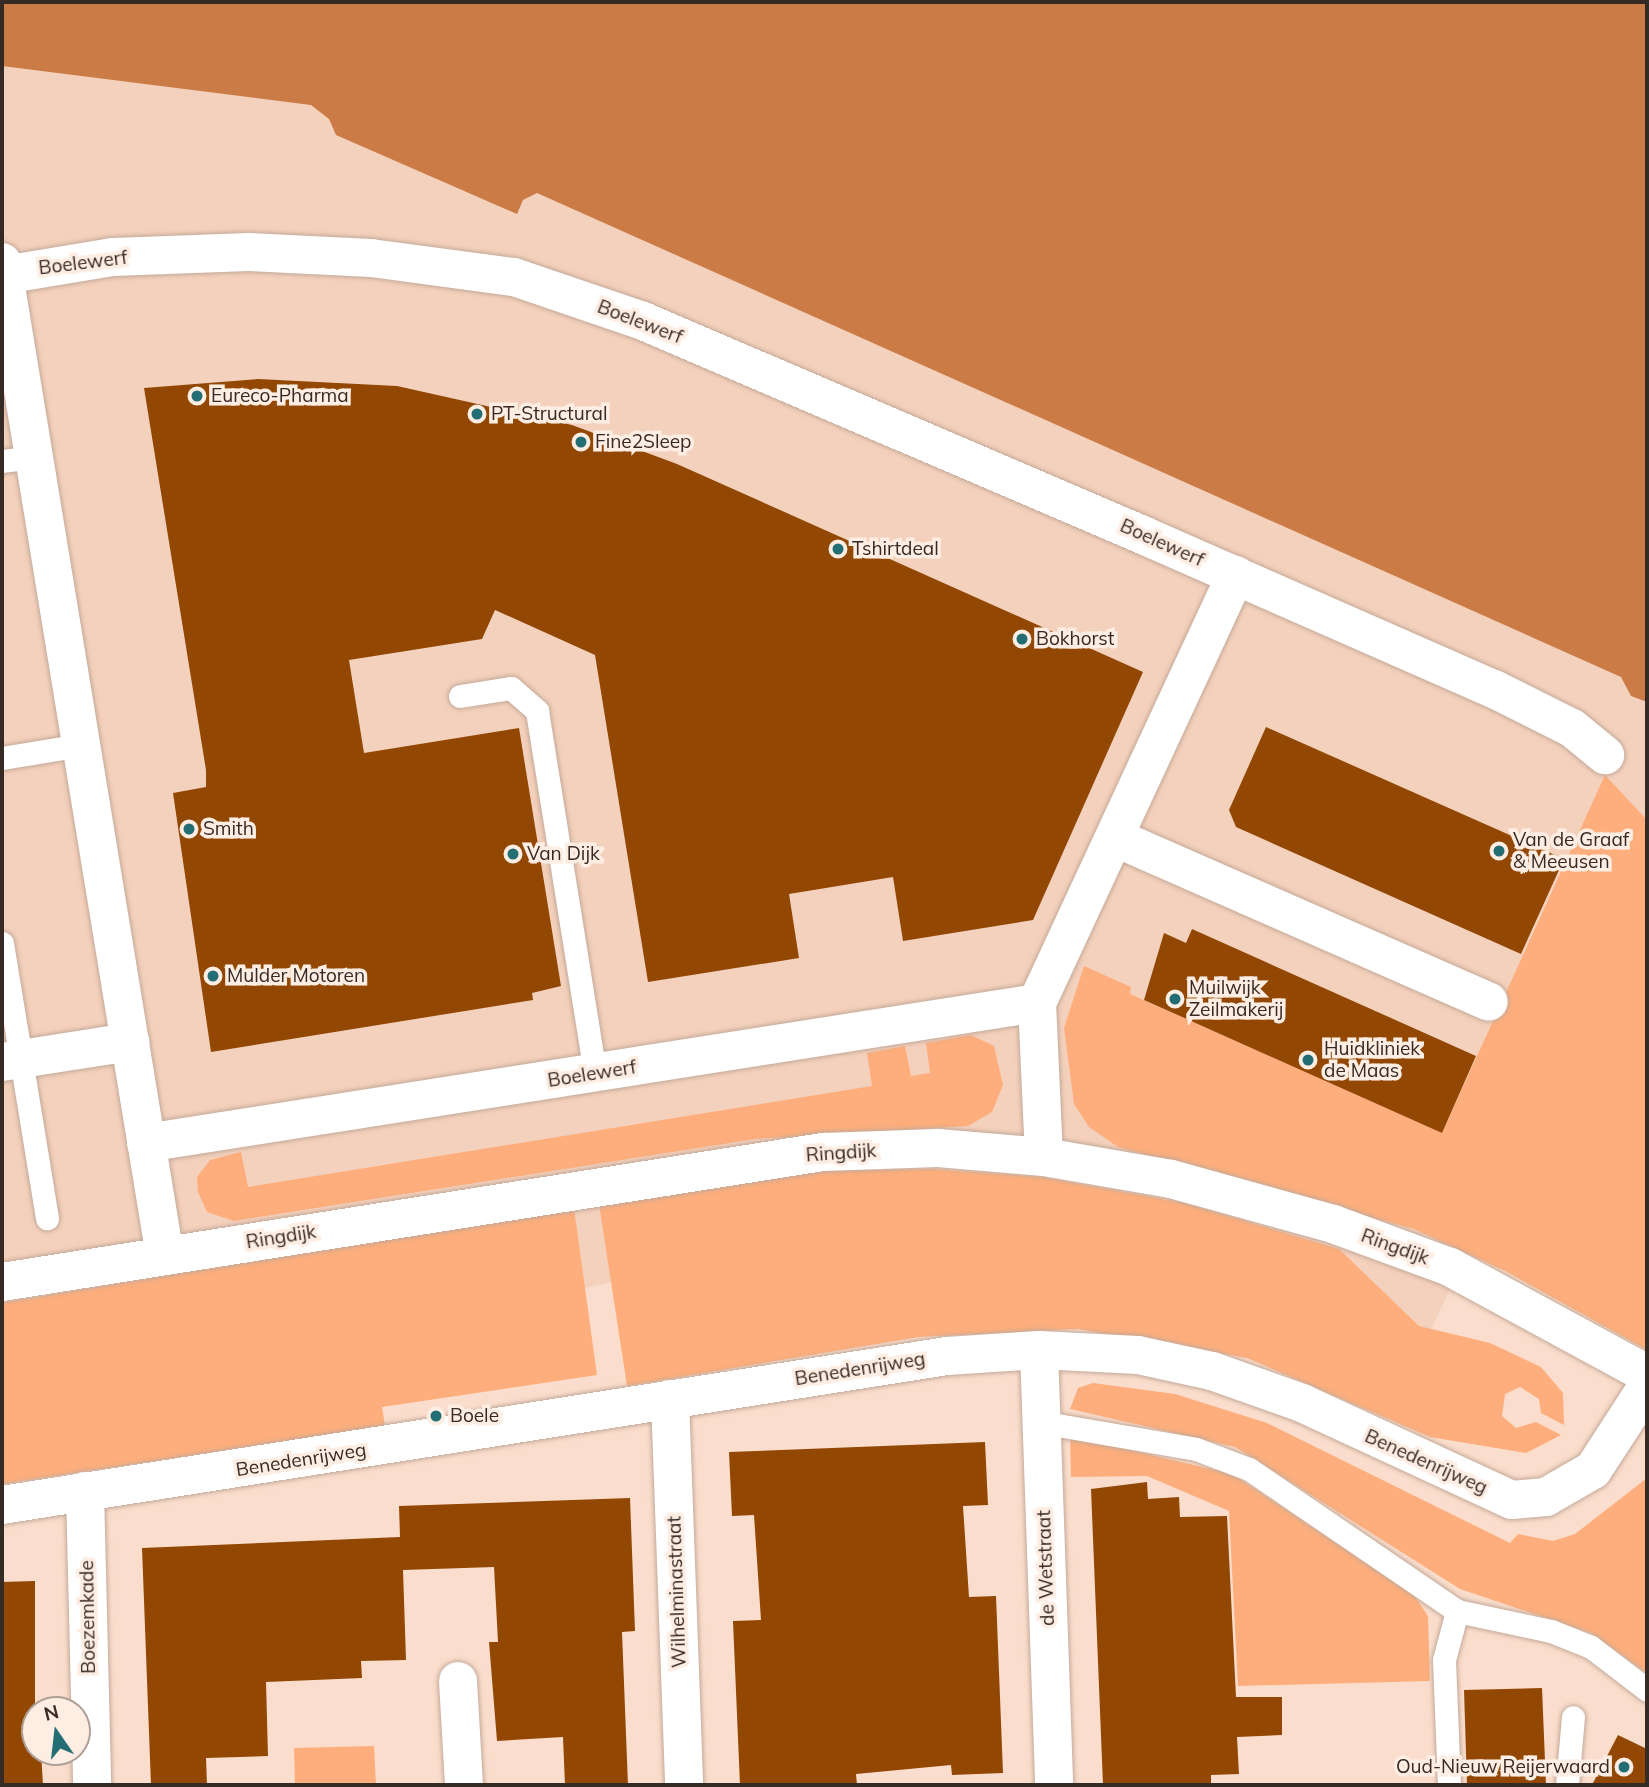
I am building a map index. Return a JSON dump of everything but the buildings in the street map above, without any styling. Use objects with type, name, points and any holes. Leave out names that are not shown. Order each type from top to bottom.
[{"type":"street","name":"Boelewerf","points":[[164,1256],[81,745],[18,459],[3,268],[113,257],[248,252],[372,258],[514,277],[643,321],[1236,575],[1494,689],[1572,728],[1605,755]]},
{"type":"street","points":[[1044,1157],[1037,1003],[1236,575]]},
{"type":"street","points":[[1115,838],[1489,1002]]},
{"type":"street","name":"Boelewerf","points":[[146,1143],[1037,1003]]},
{"type":"street","points":[[11,1060],[130,1042]]},
{"type":"street","name":"Ringdijk","points":[[2,1282],[823,1152],[938,1148],[1044,1157],[1171,1179],[1333,1224],[1450,1267],[1647,1374]]},
{"type":"street","name":"Benedenrijweg","points":[[2,1505],[947,1356],[1039,1350],[1138,1355],[1212,1371],[1302,1403],[1512,1500],[1546,1497],[1593,1470],[1647,1387]]},
{"type":"street","name":"de Wetstraat","points":[[1039,1350],[1054,1785]]},
{"type":"street","name":"Wilhelminastraat","points":[[670,1399],[684,1785]]},
{"type":"street","name":"Boezemkade","points":[[85,1490],[92,1785]]},
{"type":"street","points":[[458,1681],[464,1785]]},
{"type":"lane","points":[[460,696],[511,688],[537,711],[595,1074]]},
{"type":"lane","points":[[2,758],[81,745]]},
{"type":"lane","points":[[2,943],[11,1060],[47,1218]]},
{"type":"lane","points":[[1040,1422],[1196,1449],[1249,1469],[1457,1611],[1551,1630],[1591,1647],[1647,1689]]},
{"type":"lane","points":[[1449,1785],[1444,1660],[1457,1611]]},
{"type":"lane","points":[[1567,1785],[1573,1717]]},
{"type":"shaded area","points":[[2,2],[1647,2],[1647,702],[1631,696],[1621,677],[537,193],[523,200],[517,214],[336,135],[329,119],[311,105],[2,66]]},
{"type":"shaded area","points":[[2,6],[331,33],[1647,631],[1647,869],[1414,1366],[729,1256],[2,1417]]},
{"type":"shaded area","points":[[1605,775],[1647,820],[1647,1350],[1507,1272],[1414,1229],[1118,1147],[1089,1127],[1074,1104],[1064,1028],[1084,966],[1131,987],[1130,994],[1442,1133]]},
{"type":"shaded area","points":[[971,1035],[994,1046],[1003,1085],[992,1112],[968,1126],[755,1139],[234,1221],[207,1212],[198,1192],[197,1177],[210,1160],[241,1152],[248,1187],[872,1086],[867,1053],[905,1046],[911,1076],[930,1073],[926,1043]]},
{"type":"shaded area","points":[[930,1169],[1041,1177],[1184,1203],[1339,1249],[1419,1326],[1490,1343],[1541,1367],[1563,1393],[1564,1425],[1541,1413],[1539,1399],[1520,1387],[1505,1394],[1502,1416],[1516,1428],[1536,1422],[1561,1435],[1526,1453],[1430,1437],[1247,1358],[1078,1329],[919,1337],[627,1386],[599,1204],[828,1171]]},
{"type":"shaded area","points":[[574,1208],[597,1375],[382,1407],[385,1426],[2,1484],[2,1303]]},
{"type":"shaded area","points":[[1093,1383],[1175,1394],[1267,1423],[1510,1543],[1518,1534],[1553,1541],[1575,1534],[1647,1478],[1647,1673],[1591,1633],[1460,1589],[1235,1447],[1070,1409],[1078,1388]]},
{"type":"shaded area","points":[[1070,1436],[1232,1474],[1414,1595],[1428,1616],[1430,1681],[1238,1686],[1229,1511],[1147,1476],[1071,1477]]},
{"type":"shaded area","points":[[374,1746],[376,1785],[295,1785],[294,1748]]},
{"type":"place","name":"Eureco-Pharma","points":[[197,396]]},
{"type":"place","name":"PT-Structural","points":[[477,414]]},
{"type":"place","name":"Fine2Sleep","points":[[581,442]]},
{"type":"place","name":"Tshirtdeal","points":[[838,549]]},
{"type":"place","name":"Bokhorst","points":[[1022,639]]},
{"type":"place","name":"Smith","points":[[189,829]]},
{"type":"place","name":"Van de Graaf & Meeusen","points":[[1499,851]]},
{"type":"place","name":"Van Dijk","points":[[513,854]]},
{"type":"place","name":"Mulder Motoren","points":[[213,976]]},
{"type":"place","name":"Muilwijk Zeilmakerij","points":[[1175,999]]},
{"type":"place","name":"Huidkliniek de Maas","points":[[1308,1060]]},
{"type":"place","name":"Boele","points":[[436,1416]]},
{"type":"place","name":"Oud-Nieuw Reijerwaard","points":[[1624,1767]]}]
